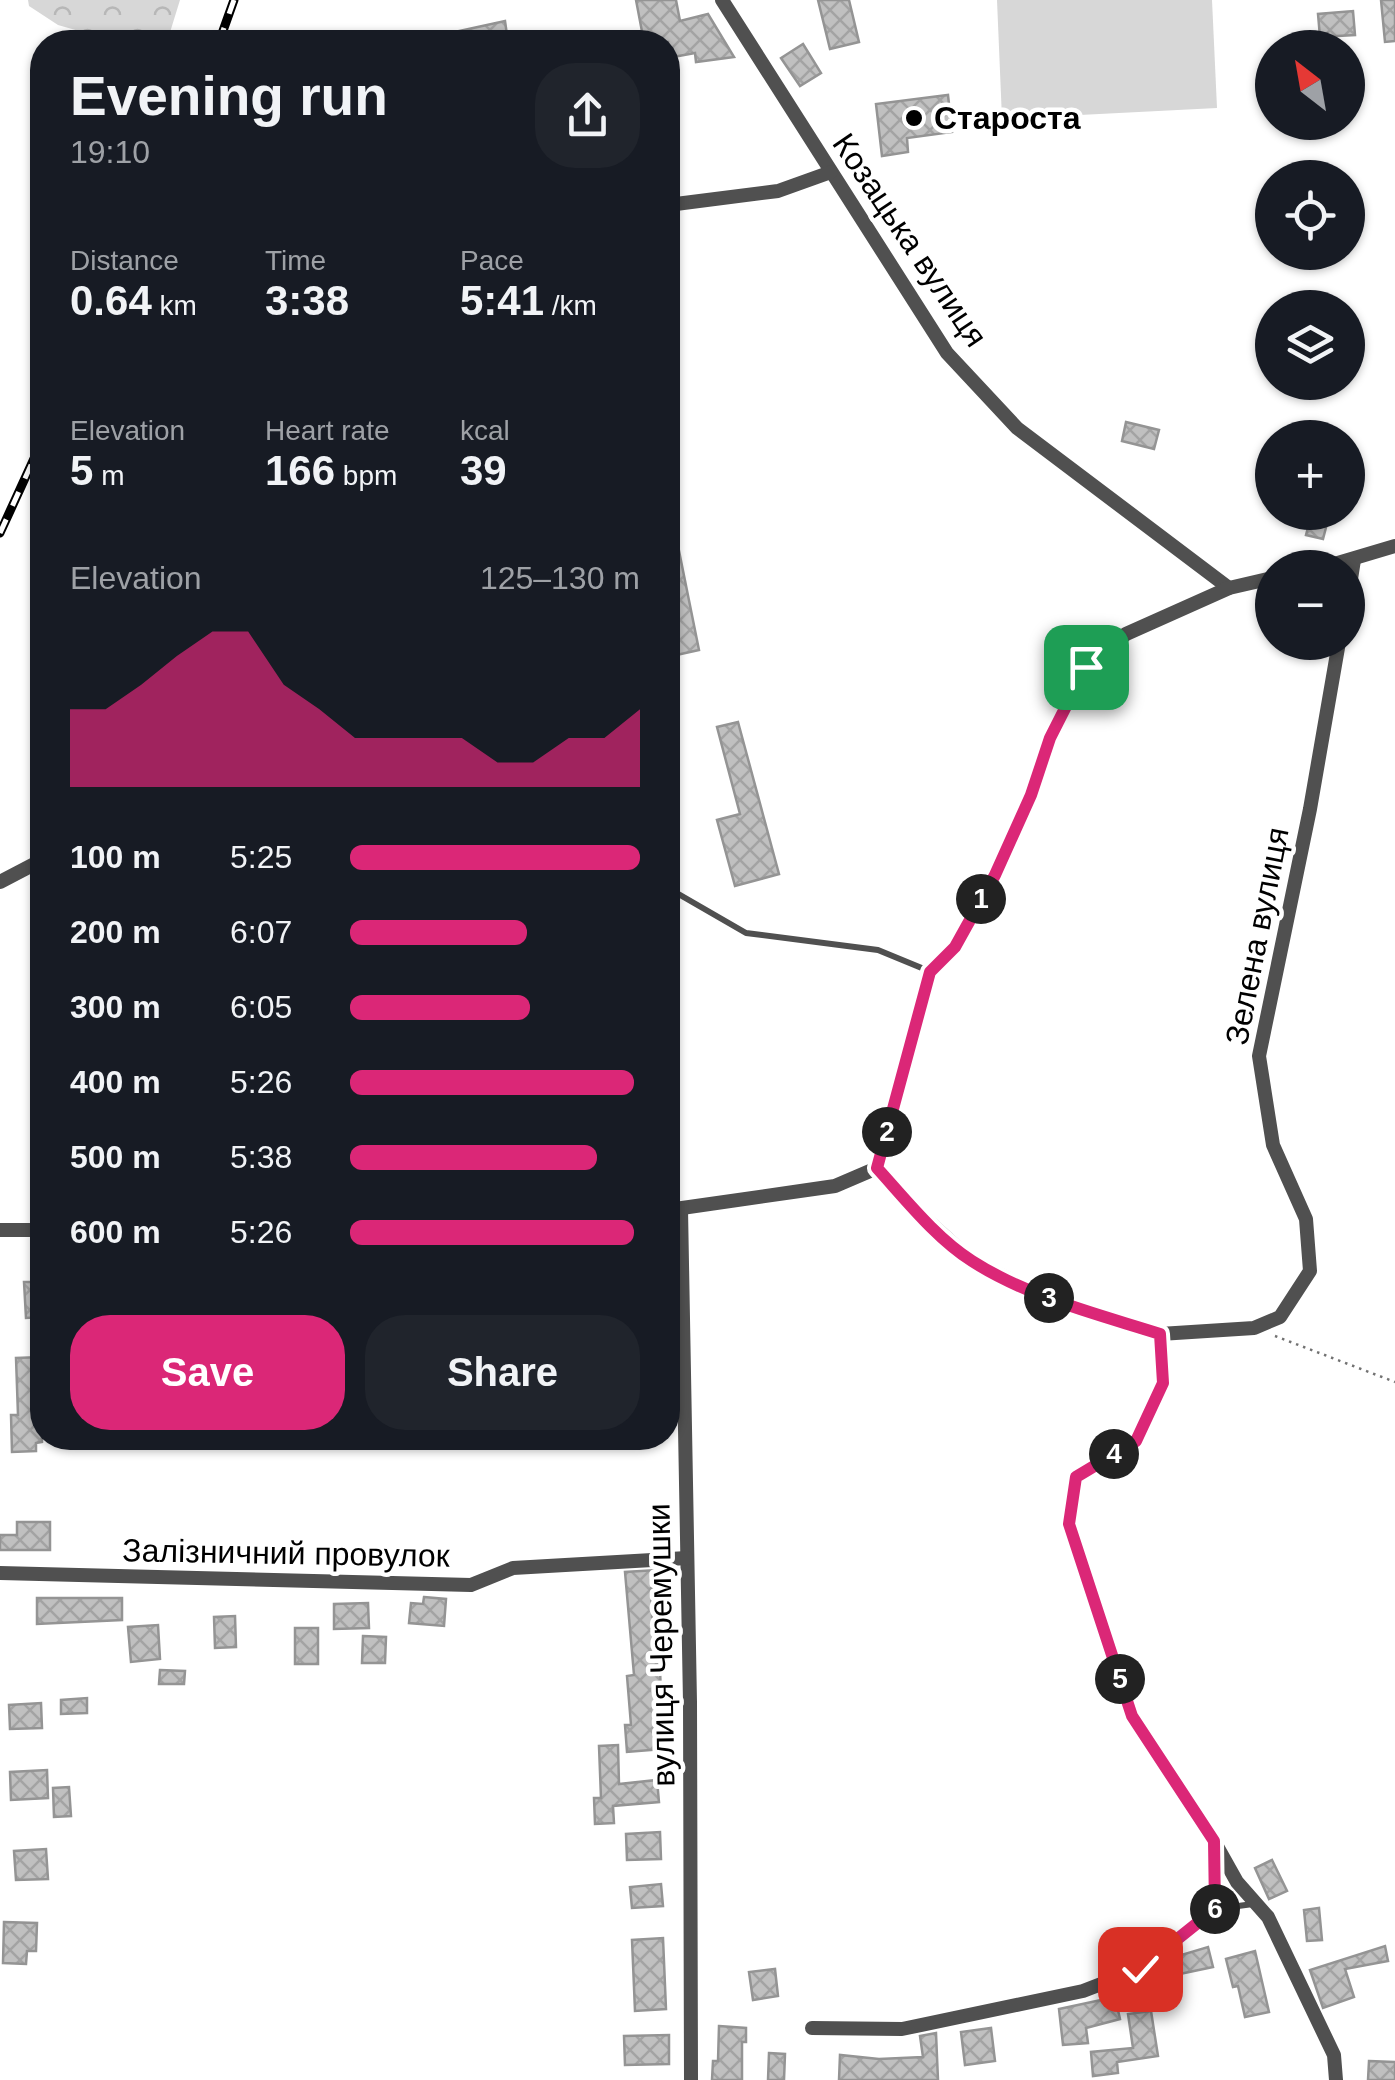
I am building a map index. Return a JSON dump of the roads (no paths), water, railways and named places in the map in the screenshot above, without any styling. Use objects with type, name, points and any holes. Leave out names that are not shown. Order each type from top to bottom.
[{"type":"street","name":"Козацька вулиця","points":[[722,0],[947,353],[1017,428],[1229,588]]},
{"type":"street","points":[[680,203],[778,191],[831,172]]},
{"type":"street","points":[[1365,556],[1395,546]]},
{"type":"street","points":[[877,1168],[930,972],[955,947],[995,875],[1031,795],[1050,738],[1086,667],[1126,634],[1229,588],[1255,582]]},
{"type":"street","name":"Зелена вулиця","points":[[1160,1334],[1254,1328],[1280,1317],[1310,1271],[1306,1219],[1274,1144],[1259,1056],[1337,660]]},
{"type":"street","points":[[0,882],[30,866]]},
{"type":"street","points":[[680,1209],[834,1186],[877,1168]]},
{"type":"street","points":[[877,1168],[971,1260],[1050,1299],[1160,1334],[1163,1383],[1136,1441],[1076,1477],[1069,1524],[1132,1716],[1254,1904],[1268,1917],[1334,2055],[1336,2080]]},
{"type":"street","points":[[0,1230],[30,1230]]},
{"type":"street","name":"вулиця Черемушки","points":[[680,1371],[687,1558],[691,2080]]},
{"type":"street","name":"Залізничний провулок","points":[[0,1574],[471,1586],[514,1568],[687,1558]]},
{"type":"street","points":[[812,2028],[902,2029],[1083,1991],[1140,1969],[1215,1909],[1214,1841]]},
{"type":"lane","points":[[680,895],[746,933],[878,950],[930,972]]},
{"type":"lane","points":[[1215,1909],[1254,1904]]},
{"type":"railway","points":[[223,30],[234,0]]},
{"type":"railway","points":[[0,533],[30,467]]},
{"type":"place","name":"Староста","points":[[914,118]]}]
